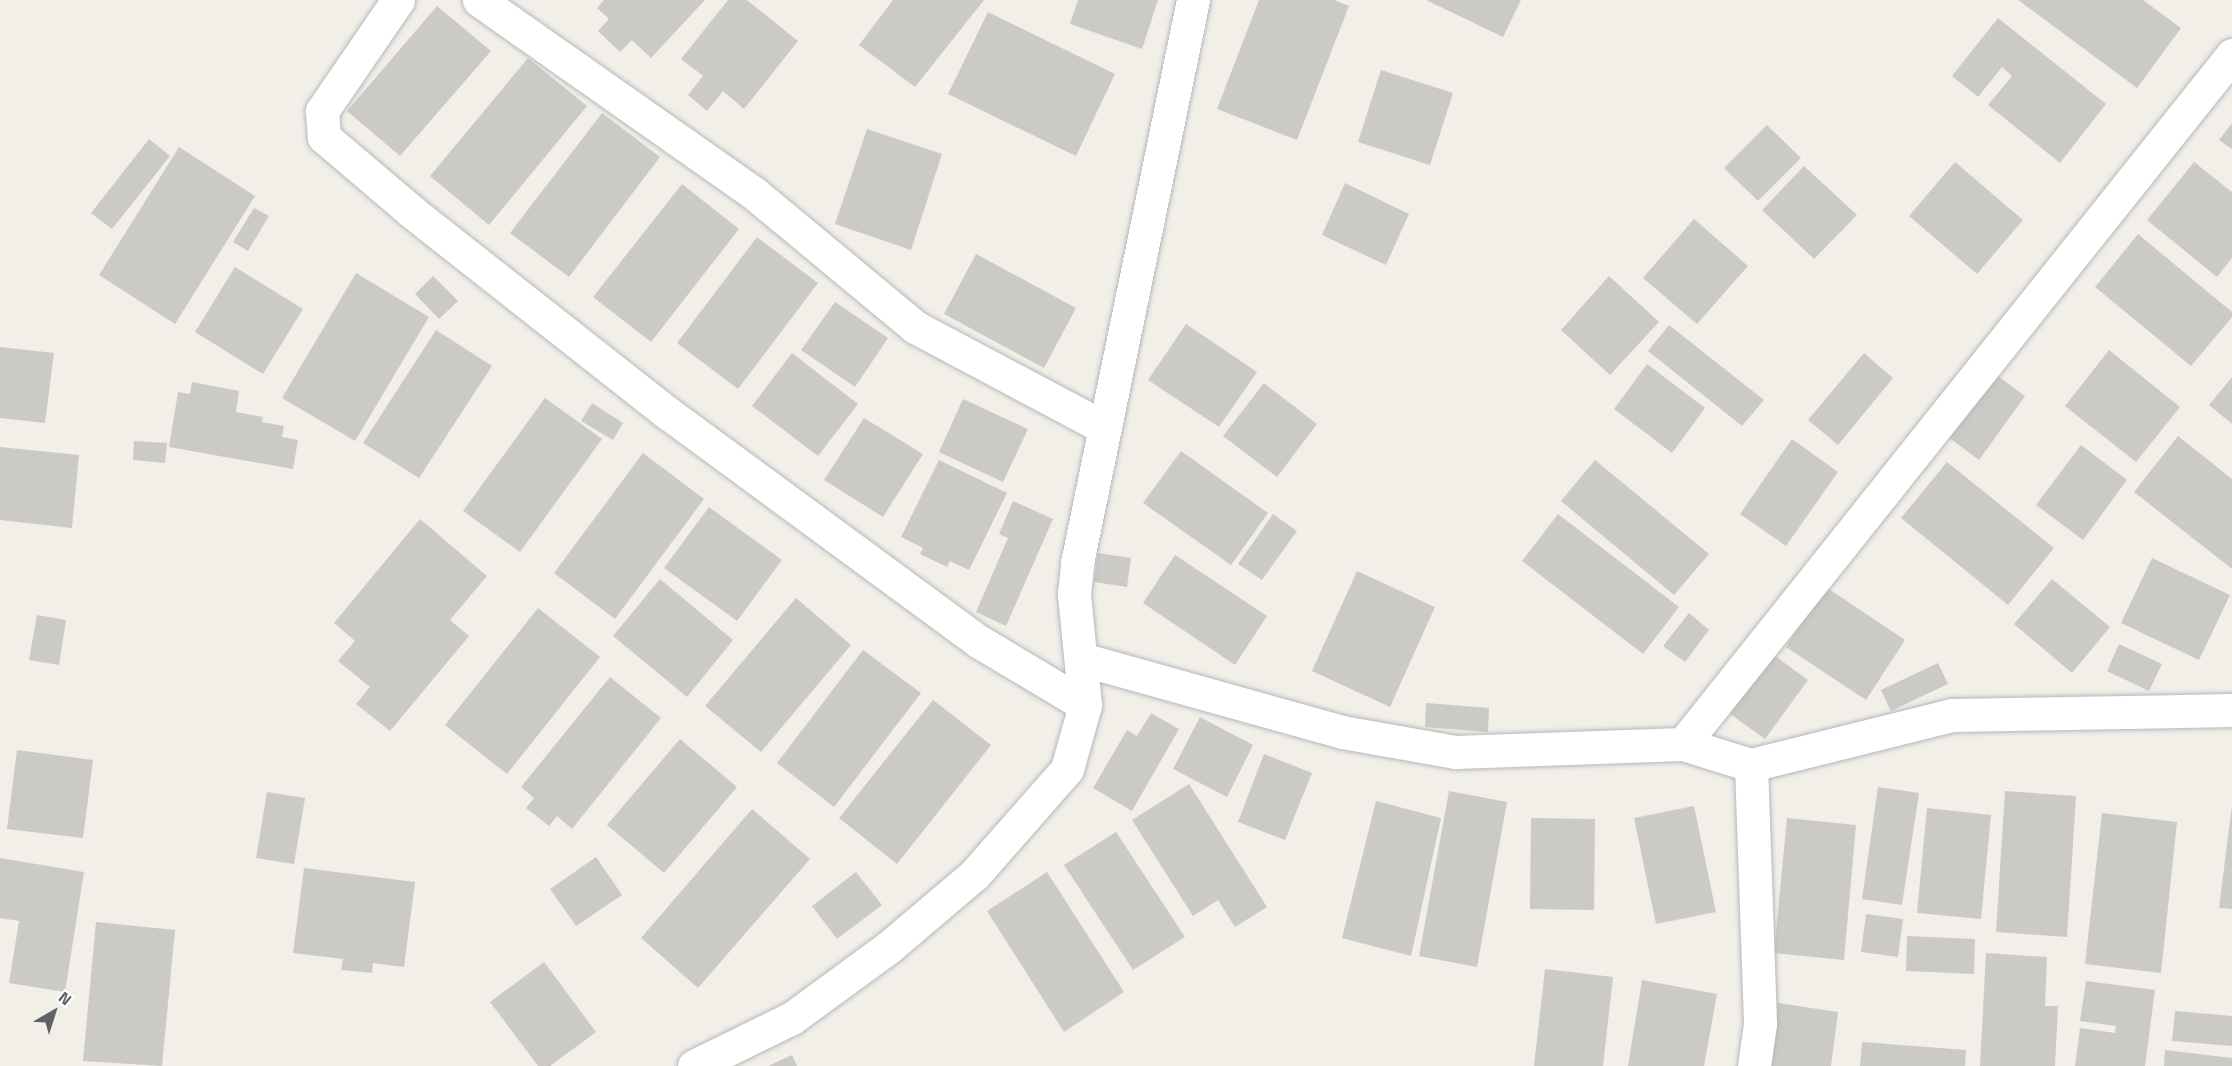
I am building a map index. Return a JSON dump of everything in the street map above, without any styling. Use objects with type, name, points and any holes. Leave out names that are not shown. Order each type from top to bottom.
[{"type":"street","points":[[398,0],[322,111],[324,137],[411,212],[669,414],[978,642],[1085,705]]},
{"type":"street","points":[[480,0],[755,194],[915,327],[1105,428]]},
{"type":"street","points":[[694,1066],[792,1018],[889,947],[974,875],[1067,769],[1085,705],[1074,594],[1077,563],[1193,0]]},
{"type":"street","points":[[1683,744],[2232,55]]},
{"type":"street","points":[[1081,659],[1342,732],[1455,752],[1683,744],[1751,765],[1952,715],[2232,710]]},
{"type":"street","points":[[1751,765],[1760,1024],[1754,1066]]},
{"type":"building","points":[[604,0],[705,0],[651,58],[632,40],[620,52],[598,31],[609,19],[597,8]]},
{"type":"building","points":[[728,0],[747,0],[798,41],[744,109],[723,91],[707,111],[688,95],[703,76],[681,59]]},
{"type":"building","points":[[893,0],[984,0],[915,87],[859,45]]},
{"type":"building","points":[[1078,0],[1158,0],[1142,49],[1070,24]]},
{"type":"building","points":[[1259,0],[1334,0],[1349,6],[1297,140],[1217,109]]},
{"type":"building","points":[[1426,0],[1521,0],[1503,37]]},
{"type":"building","points":[[2018,0],[2143,0],[2181,28],[2137,88]]},
{"type":"building","points":[[437,6],[491,51],[400,156],[347,111]]},
{"type":"building","points":[[988,12],[1115,74],[1076,156],[948,94]]},
{"type":"building","points":[[1998,18],[2106,104],[2060,163],[1988,105],[2012,76],[2002,67],[1978,97],[1952,76]]},
{"type":"building","points":[[528,58],[587,106],[489,225],[430,176]]},
{"type":"building","points":[[1381,70],[1453,93],[1430,165],[1358,142]]},
{"type":"building","points":[[602,113],[660,157],[569,277],[510,233]]},
{"type":"building","points":[[2232,123],[2232,149],[2219,140]]},
{"type":"building","points":[[1767,125],[1801,158],[1758,201],[1724,168]]},
{"type":"building","points":[[867,129],[942,154],[911,250],[835,224]]},
{"type":"building","points":[[149,139],[170,156],[112,229],[91,213]]},
{"type":"building","points":[[179,147],[255,196],[175,324],[99,275]]},
{"type":"building","points":[[1955,162],[2023,220],[1977,274],[1909,216]]},
{"type":"building","points":[[2194,162],[2232,192],[2232,258],[2217,277],[2147,220]]},
{"type":"building","points":[[1804,166],[1857,215],[1814,259],[1762,210]]},
{"type":"building","points":[[1345,183],[1409,214],[1386,265],[1322,235]]},
{"type":"building","points":[[682,184],[739,229],[651,342],[593,297]]},
{"type":"building","points":[[254,208],[269,216],[248,251],[233,242]]},
{"type":"building","points":[[1694,219],[1748,266],[1697,324],[1643,278]]},
{"type":"building","points":[[2138,234],[2232,312],[2232,317],[2191,366],[2095,287]]},
{"type":"building","points":[[757,237],[818,283],[738,389],[677,343]]},
{"type":"building","points":[[976,254],[1076,308],[1044,368],[944,314]]},
{"type":"building","points":[[235,267],[303,309],[263,374],[195,332]]},
{"type":"building","points":[[356,273],[429,317],[355,441],[282,398]]},
{"type":"building","points":[[433,276],[458,301],[439,319],[415,294]]},
{"type":"building","points":[[1609,276],[1659,322],[1610,375],[1561,330]]},
{"type":"building","points":[[835,302],[888,338],[855,387],[801,350]]},
{"type":"building","points":[[1186,324],[1257,372],[1219,427],[1148,380]]},
{"type":"building","points":[[1669,325],[1764,400],[1742,426],[1648,351]]},
{"type":"building","points":[[436,330],[492,366],[419,478],[363,443]]},
{"type":"building","points":[[0,347],[54,353],[45,423],[0,418]]},
{"type":"building","points":[[2109,350],[2180,407],[2136,462],[2065,406]]},
{"type":"building","points":[[792,353],[858,404],[818,456],[752,406]]},
{"type":"building","points":[[1864,353],[1893,378],[1838,445],[1808,420]]},
{"type":"building","points":[[1647,364],[1705,408],[1672,453],[1614,409]]},
{"type":"building","points":[[1991,371],[2025,396],[1979,460],[1944,434]]},
{"type":"building","points":[[2232,377],[2232,424],[2209,405]]},
{"type":"building","points":[[192,382],[239,391],[236,412],[263,417],[262,422],[284,426],[282,437],[298,440],[293,469],[169,447],[178,392],[190,394]]},
{"type":"building","points":[[1264,383],[1317,424],[1277,477],[1223,436]]},
{"type":"building","points":[[545,398],[602,439],[520,552],[463,511]]},
{"type":"building","points":[[963,399],[1028,429],[1003,482],[939,452]]},
{"type":"building","points":[[592,403],[623,423],[613,440],[581,421]]},
{"type":"building","points":[[864,418],[923,454],[883,517],[824,480]]},
{"type":"building","points":[[2178,436],[2232,479],[2232,569],[2134,492]]},
{"type":"building","points":[[1792,439],[1838,472],[1786,546],[1740,514]]},
{"type":"building","points":[[134,441],[167,443],[165,463],[133,460]]},
{"type":"building","points":[[2081,445],[2127,480],[2083,540],[2036,505]]},
{"type":"building","points":[[0,447],[79,455],[72,528],[0,520]]},
{"type":"building","points":[[1181,451],[1268,513],[1231,565],[1143,503]]},
{"type":"building","points":[[643,453],[704,499],[615,619],[554,573]]},
{"type":"building","points":[[939,460],[1007,493],[969,570],[950,561],[947,567],[920,554],[923,548],[901,537]]},
{"type":"building","points":[[1595,460],[1709,554],[1674,595],[1561,501]]},
{"type":"building","points":[[1947,462],[2054,548],[2008,605],[1901,518]]},
{"type":"building","points":[[1013,501],[1053,519],[1006,626],[976,612],[1008,538],[999,534]]},
{"type":"building","points":[[709,507],[782,560],[737,621],[664,568]]},
{"type":"building","points":[[1273,514],[1297,531],[1262,580],[1238,564]]},
{"type":"building","points":[[1558,514],[1679,607],[1643,654],[1522,561]]},
{"type":"building","points":[[420,519],[487,576],[450,620],[469,636],[390,731],[356,704],[370,687],[338,661],[355,641],[334,623]]},
{"type":"building","points":[[1098,553],[1131,558],[1127,587],[1094,582]]},
{"type":"building","points":[[1175,555],[1267,616],[1235,665],[1143,603]]},
{"type":"building","points":[[2152,558],[2230,595],[2199,660],[2121,623]]},
{"type":"building","points":[[1357,571],[1435,607],[1390,707],[1312,671]]},
{"type":"building","points":[[660,579],[733,640],[687,697],[613,636]]},
{"type":"building","points":[[2052,579],[2110,627],[2072,673],[2014,624]]},
{"type":"building","points":[[1826,587],[1905,640],[1866,700],[1786,647]]},
{"type":"building","points":[[796,598],[851,645],[761,752],[705,706]]},
{"type":"building","points":[[538,608],[600,657],[507,774],[445,725]]},
{"type":"building","points":[[1689,613],[1709,630],[1685,662],[1663,646]]},
{"type":"building","points":[[37,615],[66,620],[59,665],[29,660]]},
{"type":"building","points":[[2119,644],[2162,664],[2149,691],[2107,671]]},
{"type":"building","points":[[863,650],[921,693],[834,807],[777,763]]},
{"type":"building","points":[[1772,654],[1808,680],[1765,739],[1729,713]]},
{"type":"building","points":[[1938,663],[1948,684],[1891,711],[1881,690]]},
{"type":"building","points":[[610,677],[661,718],[572,829],[557,816],[549,826],[526,808],[534,798],[521,787]]},
{"type":"building","points":[[933,700],[991,745],[897,864],[839,818]]},
{"type":"building","points":[[1426,703],[1489,708],[1488,732],[1425,727]]},
{"type":"building","points":[[1151,713],[1179,729],[1132,811],[1093,788],[1127,730],[1137,736]]},
{"type":"building","points":[[1200,717],[1253,745],[1227,797],[1173,769]]},
{"type":"building","points":[[680,739],[737,787],[664,873],[607,825]]},
{"type":"building","points":[[17,750],[93,760],[83,838],[7,829]]},
{"type":"building","points":[[1264,754],[1312,773],[1285,840],[1238,822]]},
{"type":"building","points":[[1189,784],[1267,907],[1235,927],[1218,900],[1193,916],[1132,820]]},
{"type":"building","points":[[1878,787],[1919,793],[1902,905],[1862,899]]},
{"type":"building","points":[[1449,791],[1507,802],[1477,967],[1419,956]]},
{"type":"building","points":[[2005,791],[2076,796],[2067,937],[1996,932]]},
{"type":"building","points":[[267,792],[305,798],[294,864],[256,858]]},
{"type":"building","points":[[1376,801],[1441,818],[1411,956],[1342,938]]},
{"type":"building","points":[[2232,805],[2232,909],[2219,908]]},
{"type":"building","points":[[1694,806],[1716,912],[1656,924],[1634,818]]},
{"type":"building","points":[[1927,808],[1991,815],[1981,919],[1917,913]]},
{"type":"building","points":[[752,809],[810,859],[698,988],[641,938]]},
{"type":"building","points":[[2102,813],[2177,822],[2161,973],[2085,964]]},
{"type":"building","points":[[1531,818],[1595,819],[1594,910],[1530,909]]},
{"type":"building","points":[[1787,818],[1856,825],[1844,960],[1774,953]]},
{"type":"building","points":[[1116,832],[1185,937],[1133,970],[1064,865]]},
{"type":"building","points":[[596,857],[622,895],[576,926],[550,889]]},
{"type":"building","points":[[0,858],[84,872],[65,992],[9,983],[19,921],[0,918]]},
{"type":"building","points":[[304,868],[415,882],[404,967],[373,963],[372,973],[341,970],[343,959],[293,953]]},
{"type":"building","points":[[856,872],[882,905],[837,939],[812,906]]},
{"type":"building","points":[[1047,872],[1124,992],[1064,1032],[987,911]]},
{"type":"building","points":[[1866,914],[1903,919],[1898,957],[1861,952]]},
{"type":"building","points":[[96,922],[175,930],[162,1066],[83,1061]]},
{"type":"building","points":[[1907,936],[1975,939],[1974,974],[1906,971]]},
{"type":"building","points":[[1986,953],[2047,957],[2045,1006],[2058,1006],[2055,1066],[1980,1066]]},
{"type":"building","points":[[544,962],[596,1032],[550,1066],[538,1066],[490,1002]]},
{"type":"building","points":[[1545,969],[1613,977],[1603,1066],[1534,1066]]},
{"type":"building","points":[[1642,980],[1717,994],[1704,1066],[1628,1066]]},
{"type":"building","points":[[2086,981],[2155,990],[2145,1066],[2075,1066],[2080,1028],[2115,1033],[2116,1026],[2080,1021]]},
{"type":"building","points":[[1778,1003],[1838,1012],[1831,1066],[1770,1066]]},
{"type":"building","points":[[2175,1011],[2232,1016],[2232,1046],[2172,1041]]},
{"type":"building","points":[[1862,1042],[1966,1050],[1965,1066],[1860,1066]]},
{"type":"building","points":[[2165,1050],[2232,1058],[2232,1066],[2164,1066]]},
{"type":"building","points":[[792,1055],[797,1066],[768,1066]]}]
